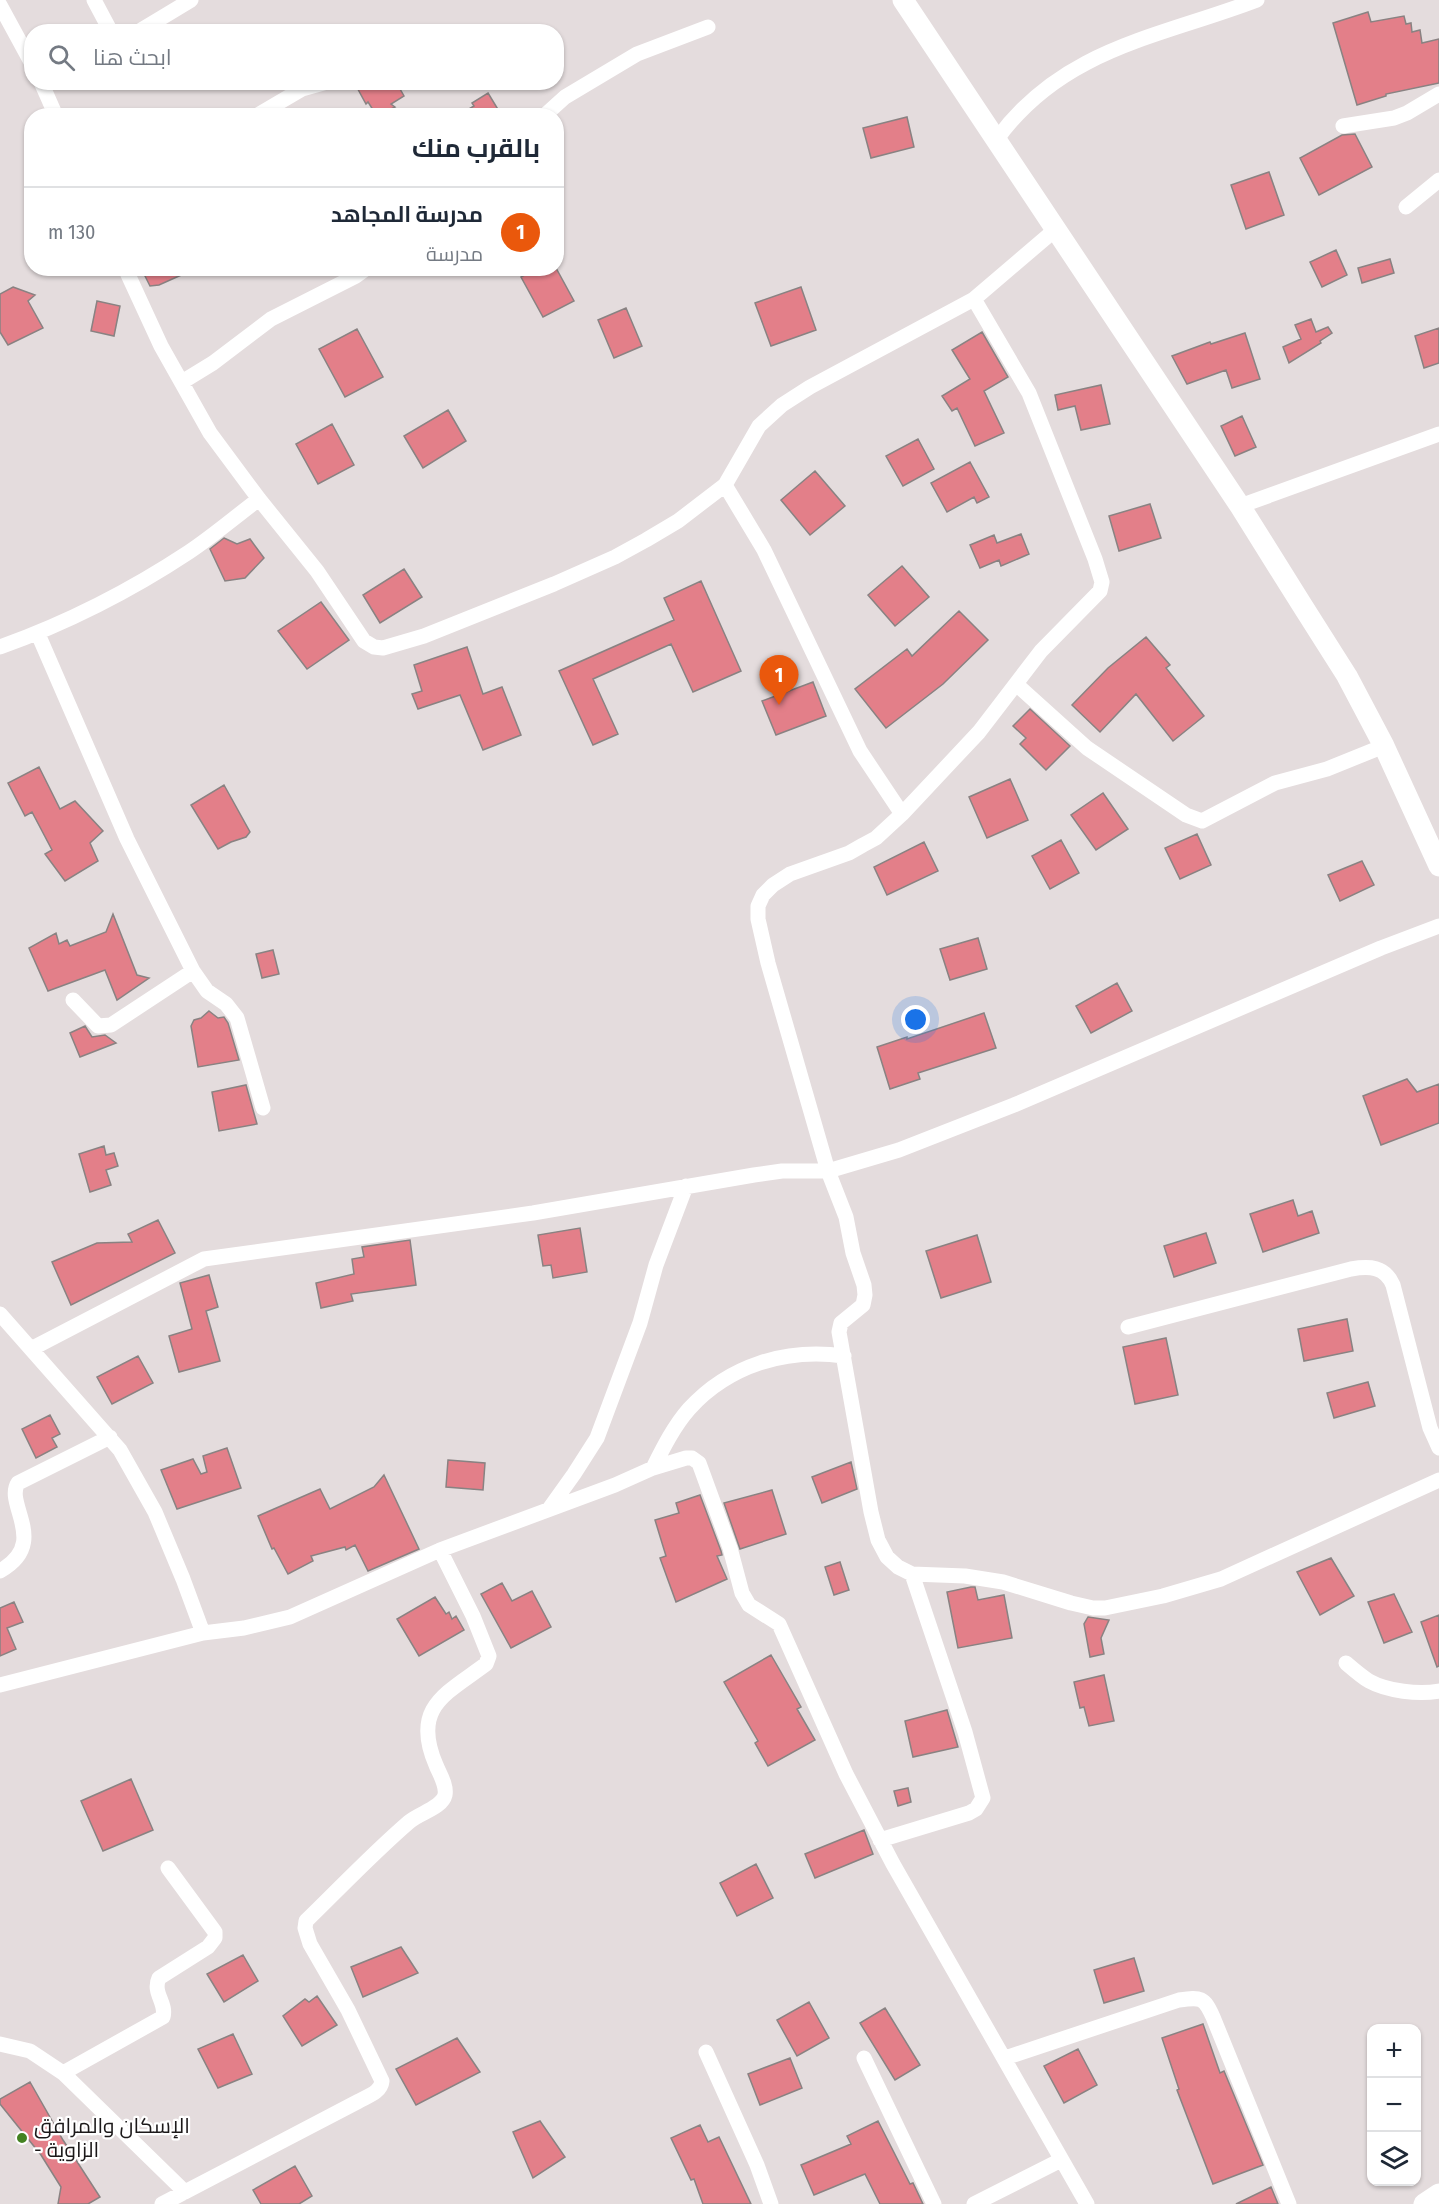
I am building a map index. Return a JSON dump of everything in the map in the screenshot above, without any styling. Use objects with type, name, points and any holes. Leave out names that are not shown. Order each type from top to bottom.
[{"type":"main road","points":[[903,0],[1240,506],[1347,676],[1384,746],[1439,866]]},
{"type":"main road","points":[[1424,2204],[1439,2194]]},
{"type":"street","points":[[94,0],[107,24]]},
{"type":"street","points":[[151,24],[191,0]]},
{"type":"street","points":[[997,139],[1031,100],[1074,70],[1141,38],[1257,0]]},
{"type":"street","points":[[0,5],[24,49]]},
{"type":"street","points":[[554,108],[574,91],[637,54],[708,27]]},
{"type":"street","points":[[45,90],[52,108]]},
{"type":"street","points":[[270,108],[300,90]]},
{"type":"street","points":[[1343,126],[1394,118],[1439,94]]},
{"type":"street","points":[[1406,207],[1439,180]]},
{"type":"street","points":[[129,276],[161,346],[210,433],[311,563],[364,641],[374,647],[383,648],[424,636],[555,584],[615,556],[678,521],[725,484],[759,426],[782,405],[810,387],[974,299],[1056,229]]},
{"type":"street","points":[[182,382],[213,363],[271,319],[356,276]]},
{"type":"street","points":[[974,299],[1029,393],[1089,543],[1102,582],[1100,591],[1041,651],[979,732],[902,814],[876,838],[849,853],[790,874],[773,885],[763,895],[758,906],[758,919],[768,963],[828,1171],[846,1218],[853,1253],[864,1285],[863,1305],[841,1323],[839,1332],[878,1540],[887,1557],[898,1567],[912,1574],[965,1576],[1003,1582],[1093,1608],[1128,1605],[1221,1580],[1439,1480]]},
{"type":"street","points":[[1240,506],[1439,434]]},
{"type":"street","points":[[725,484],[764,550],[860,752],[902,814]]},
{"type":"street","points":[[0,647],[38,634],[118,596],[189,551],[259,499]]},
{"type":"street","points":[[38,634],[127,839],[193,971],[207,992],[226,1004],[237,1018],[263,1108]]},
{"type":"street","points":[[1016,684],[1087,748],[1186,815],[1202,821],[1275,783],[1328,770],[1384,746]]},
{"type":"street","points":[[31,1349],[124,1303],[204,1259],[490,1219],[782,1171],[828,1171],[899,1150],[1014,1105],[1381,948],[1439,926]]},
{"type":"street","points":[[73,1000],[99,1026],[111,1026],[193,971]]},
{"type":"street","points":[[549,1509],[597,1438],[640,1323],[656,1265],[686,1186]]},
{"type":"street","points":[[1128,1327],[1351,1269],[1366,1266],[1380,1270],[1389,1276],[1393,1285],[1430,1428],[1439,1448]]},
{"type":"street","points":[[0,1314],[65,1390],[110,1437],[126,1460],[155,1512],[203,1633]]},
{"type":"street","points":[[653,1468],[689,1409],[743,1368],[764,1360],[805,1353],[844,1356]]},
{"type":"street","points":[[0,1571],[15,1561],[24,1545],[23,1525],[15,1490],[18,1483],[110,1437]]},
{"type":"street","points":[[0,1685],[203,1633],[244,1628],[290,1617],[440,1550],[615,1485],[653,1468],[692,1458],[699,1463],[730,1548],[742,1593],[749,1605],[779,1624],[841,1764],[880,1840],[918,1911],[1088,2204]]},
{"type":"street","points":[[162,2204],[359,2101],[379,2089],[381,2085],[382,2081],[364,2041],[310,1944],[305,1928],[306,1921],[378,1851],[416,1816],[441,1802],[445,1794],[444,1783],[427,1738],[427,1723],[434,1706],[486,1664],[489,1656],[473,1616],[440,1550]]},
{"type":"street","points":[[880,1840],[969,1813],[976,1809],[983,1798],[965,1732],[912,1574]]},
{"type":"street","points":[[1346,1663],[1369,1681],[1389,1688],[1430,1693],[1439,1691]]},
{"type":"street","points":[[63,2073],[163,2017],[165,2009],[157,1990],[159,1978],[208,1947],[215,1938],[215,1932],[168,1868]]},
{"type":"street","points":[[1005,2058],[1179,2000],[1197,1998],[1206,2002],[1289,2204]]},
{"type":"street","points":[[0,2044],[30,2051],[63,2073],[185,2192]]},
{"type":"street","points":[[706,2052],[757,2165],[771,2204]]},
{"type":"street","points":[[864,2058],[934,2204]]},
{"type":"street","points":[[974,2204],[1061,2160]]},
{"type":"building","points":[[1368,12],[1371,22],[1404,16],[1406,24],[1411,23],[1412,32],[1420,30],[1422,43],[1439,39],[1439,83],[1386,94],[1386,96],[1357,105],[1333,23]]},
{"type":"building","points":[[358,90],[401,90],[404,96],[391,104],[395,107],[393,108],[372,108],[368,102],[366,104]]},
{"type":"building","points":[[488,93],[497,108],[471,108],[474,106],[472,103]]},
{"type":"building","points":[[907,117],[914,147],[871,158],[863,128]]},
{"type":"building","points":[[1355,134],[1372,167],[1319,195],[1300,158],[1342,135]]},
{"type":"building","points":[[1269,172],[1284,215],[1246,229],[1231,185]]},
{"type":"building","points":[[1336,250],[1347,275],[1322,287],[1310,262]]},
{"type":"building","points":[[1390,259],[1394,273],[1362,283],[1358,268]]},
{"type":"building","points":[[145,276],[179,276],[159,285],[150,286]]},
{"type":"building","points":[[560,276],[574,301],[543,317],[521,277]]},
{"type":"building","points":[[13,287],[35,295],[28,301],[43,328],[8,345],[0,332],[0,294]]},
{"type":"building","points":[[801,287],[816,330],[771,346],[755,303]]},
{"type":"building","points":[[97,301],[120,306],[114,336],[91,331]]},
{"type":"building","points":[[626,308],[642,346],[614,358],[598,320]]},
{"type":"building","points":[[1311,319],[1316,332],[1328,327],[1332,333],[1320,341],[1321,343],[1289,363],[1283,347],[1301,339],[1295,325]]},
{"type":"building","points":[[1439,328],[1439,363],[1424,368],[1415,336]]},
{"type":"building","points":[[357,329],[383,377],[345,397],[319,349]]},
{"type":"building","points":[[982,332],[1008,377],[984,391],[1004,433],[975,446],[957,408],[952,411],[942,396],[970,379],[952,350]]},
{"type":"building","points":[[1245,333],[1260,379],[1232,388],[1226,370],[1187,384],[1172,356],[1210,342],[1211,344]]},
{"type":"building","points":[[1101,385],[1110,424],[1081,430],[1075,406],[1058,410],[1055,395]]},
{"type":"building","points":[[448,410],[466,441],[423,468],[404,436]]},
{"type":"building","points":[[1242,416],[1256,447],[1235,456],[1221,426]]},
{"type":"building","points":[[332,424],[354,465],[318,484],[296,444]]},
{"type":"building","points":[[918,439],[934,469],[903,486],[886,456]]},
{"type":"building","points":[[970,462],[989,497],[977,503],[974,497],[947,512],[931,483]]},
{"type":"building","points":[[815,471],[845,506],[810,535],[781,500]]},
{"type":"building","points":[[1150,504],[1161,538],[1119,551],[1109,516]]},
{"type":"building","points":[[1021,534],[1029,554],[1001,566],[999,560],[980,568],[970,545],[994,535],[997,543]]},
{"type":"building","points":[[224,538],[237,544],[250,539],[264,558],[245,578],[225,581],[210,549]]},
{"type":"building","points":[[902,566],[929,597],[895,626],[868,595]]},
{"type":"building","points":[[404,569],[422,597],[380,623],[363,595]]},
{"type":"building","points":[[701,581],[741,671],[693,692],[671,644],[593,679],[618,734],[593,745],[559,671],[674,620],[664,598]]},
{"type":"building","points":[[321,602],[349,640],[307,669],[278,631]]},
{"type":"building","points":[[959,611],[988,640],[943,684],[886,728],[855,689],[907,649],[912,656]]},
{"type":"building","points":[[1146,637],[1170,665],[1166,668],[1204,716],[1173,741],[1136,694],[1100,732],[1072,705],[1108,668]]},
{"type":"building","points":[[467,647],[483,694],[502,687],[521,735],[483,750],[460,695],[418,709],[412,694],[422,691],[414,665]]},
{"type":"building","points":[[813,682],[826,716],[776,735],[762,701]]},
{"type":"building","points":[[1030,709],[1070,746],[1046,770],[1020,744],[1026,738],[1013,726]]},
{"type":"building","points":[[39,767],[60,809],[75,801],[103,831],[90,843],[98,861],[65,881],[45,854],[52,850],[32,812],[25,816],[8,783]]},
{"type":"building","points":[[1010,779],[1028,820],[987,838],[969,797]]},
{"type":"building","points":[[224,785],[250,832],[246,837],[218,849],[191,805]]},
{"type":"building","points":[[1103,793],[1128,829],[1096,850],[1071,815]]},
{"type":"building","points":[[1197,834],[1211,865],[1180,879],[1165,848]]},
{"type":"building","points":[[1061,840],[1079,873],[1050,889],[1032,856]]},
{"type":"building","points":[[924,842],[938,871],[887,895],[874,867]]},
{"type":"building","points":[[1362,861],[1374,885],[1340,901],[1328,875]]},
{"type":"building","points":[[113,914],[137,975],[149,978],[117,1000],[105,970],[48,991],[29,948],[56,933],[59,944],[67,940],[70,946],[106,932]]},
{"type":"building","points":[[978,938],[987,969],[950,980],[940,949]]},
{"type":"building","points":[[273,950],[279,974],[262,978],[256,954]]},
{"type":"building","points":[[1117,983],[1132,1011],[1091,1033],[1076,1006]]},
{"type":"building","points":[[209,1011],[218,1018],[224,1017],[228,1023],[239,1060],[198,1067],[191,1026],[194,1020],[201,1018]]},
{"type":"building","points":[[984,1013],[996,1048],[918,1073],[920,1079],[890,1089],[877,1047]]},
{"type":"building","points":[[85,1026],[92,1037],[105,1035],[116,1043],[80,1057],[70,1033]]},
{"type":"building","points":[[1407,1079],[1417,1092],[1439,1084],[1439,1123],[1381,1145],[1363,1096]]},
{"type":"building","points":[[246,1085],[257,1124],[219,1131],[212,1092]]},
{"type":"building","points":[[104,1146],[106,1155],[114,1153],[118,1166],[106,1170],[111,1185],[90,1192],[79,1154]]},
{"type":"building","points":[[1293,1200],[1298,1216],[1312,1211],[1319,1233],[1263,1252],[1250,1214]]},
{"type":"building","points":[[158,1220],[175,1253],[71,1305],[52,1262],[97,1243],[132,1242],[128,1234]]},
{"type":"building","points":[[580,1228],[587,1272],[553,1278],[551,1265],[543,1266],[538,1235]]},
{"type":"building","points":[[1206,1233],[1216,1263],[1174,1277],[1164,1246]]},
{"type":"building","points":[[977,1235],[991,1282],[941,1298],[926,1251]]},
{"type":"building","points":[[410,1240],[416,1285],[351,1294],[353,1301],[321,1308],[316,1283],[354,1274],[352,1259],[364,1257],[362,1247]]},
{"type":"building","points":[[209,1275],[218,1307],[206,1311],[220,1361],[179,1372],[169,1336],[192,1329],[180,1283]]},
{"type":"building","points":[[1347,1319],[1353,1351],[1304,1361],[1298,1329]]},
{"type":"building","points":[[1166,1338],[1178,1395],[1135,1404],[1123,1347]]},
{"type":"building","points":[[138,1356],[153,1383],[112,1404],[97,1377]]},
{"type":"building","points":[[1368,1382],[1375,1406],[1334,1418],[1327,1393]]},
{"type":"building","points":[[50,1415],[60,1434],[52,1438],[57,1447],[36,1458],[22,1429]]},
{"type":"building","points":[[227,1448],[241,1488],[177,1509],[161,1470],[193,1459],[201,1474],[207,1472],[203,1456]]},
{"type":"building","points":[[448,1460],[485,1463],[483,1490],[446,1487]]},
{"type":"building","points":[[851,1462],[857,1489],[822,1503],[812,1477]]},
{"type":"building","points":[[384,1475],[419,1549],[368,1571],[355,1545],[346,1550],[345,1547],[311,1556],[313,1561],[288,1574],[274,1548],[272,1549],[258,1516],[320,1489],[330,1509],[374,1487]]},
{"type":"building","points":[[772,1490],[786,1534],[740,1549],[724,1503]]},
{"type":"building","points":[[700,1495],[721,1551],[722,1555],[717,1556],[727,1579],[676,1602],[660,1558],[666,1556],[655,1520],[679,1513],[676,1503]]},
{"type":"building","points":[[1331,1558],[1354,1596],[1320,1615],[1297,1572]]},
{"type":"building","points":[[840,1562],[849,1590],[834,1595],[825,1567]]},
{"type":"building","points":[[502,1583],[512,1601],[532,1591],[551,1627],[511,1648],[481,1594]]},
{"type":"building","points":[[975,1587],[978,1600],[1004,1595],[1012,1638],[958,1648],[947,1592]]},
{"type":"building","points":[[1394,1594],[1412,1632],[1384,1643],[1368,1602]]},
{"type":"building","points":[[435,1597],[446,1614],[449,1612],[452,1619],[456,1616],[464,1630],[419,1656],[397,1619]]},
{"type":"building","points":[[14,1602],[23,1622],[7,1628],[16,1649],[0,1656],[0,1608]]},
{"type":"building","points":[[1439,1615],[1439,1666],[1437,1667],[1421,1622]]},
{"type":"building","points":[[1088,1617],[1109,1620],[1101,1638],[1104,1654],[1090,1657],[1084,1624]]},
{"type":"building","points":[[771,1655],[801,1707],[797,1709],[815,1740],[768,1766],[755,1743],[758,1741],[724,1682]]},
{"type":"building","points":[[1104,1675],[1114,1721],[1089,1726],[1084,1707],[1080,1708],[1074,1682]]},
{"type":"building","points":[[947,1710],[958,1747],[913,1757],[905,1721]]},
{"type":"building","points":[[131,1779],[153,1830],[103,1851],[81,1801]]},
{"type":"building","points":[[908,1788],[911,1802],[898,1806],[894,1791]]},
{"type":"building","points":[[864,1830],[873,1854],[815,1878],[805,1854]]},
{"type":"building","points":[[756,1864],[773,1898],[737,1916],[720,1883]]},
{"type":"building","points":[[401,1947],[418,1973],[363,1997],[351,1967]]},
{"type":"building","points":[[243,1955],[258,1981],[224,2002],[207,1974]]},
{"type":"building","points":[[1134,1958],[1144,1991],[1104,2003],[1094,1970]]},
{"type":"building","points":[[317,1996],[337,2025],[302,2046],[283,2016],[305,1999],[309,2002]]},
{"type":"building","points":[[809,2002],[829,2038],[797,2056],[777,2020]]},
{"type":"building","points":[[885,2008],[920,2065],[895,2080],[860,2023]]},
{"type":"building","points":[[1203,2024],[1220,2073],[1224,2071],[1263,2165],[1213,2184],[1177,2090],[1179,2089],[1162,2038]]},
{"type":"building","points":[[233,2034],[252,2074],[218,2088],[198,2049]]},
{"type":"building","points":[[457,2038],[480,2072],[416,2105],[396,2069]]},
{"type":"building","points":[[1078,2049],[1097,2085],[1064,2103],[1044,2066]]},
{"type":"building","points":[[790,2058],[802,2088],[760,2105],[748,2074]]},
{"type":"building","points":[[30,2082],[63,2140],[100,2197],[88,2204],[58,2204],[61,2187],[41,2155],[0,2104],[0,2099]]},
{"type":"building","points":[[540,2121],[565,2157],[533,2178],[513,2132]]},
{"type":"building","points":[[878,2121],[910,2184],[913,2183],[923,2204],[880,2204],[865,2174],[814,2195],[801,2165],[851,2144],[847,2136]]},
{"type":"building","points":[[700,2125],[708,2142],[719,2137],[751,2204],[703,2204],[694,2179],[691,2180],[671,2138]]},
{"type":"building","points":[[295,2166],[312,2196],[299,2204],[261,2204],[253,2190]]},
{"type":"building","points":[[1271,2187],[1278,2204],[1236,2204]]},
{"type":"place","name":"مدرسة المجاهد","points":[[779,705]]},
{"type":"place","name":"الإسكان والمرافق - الزاوية","points":[[22,2138]]}]
